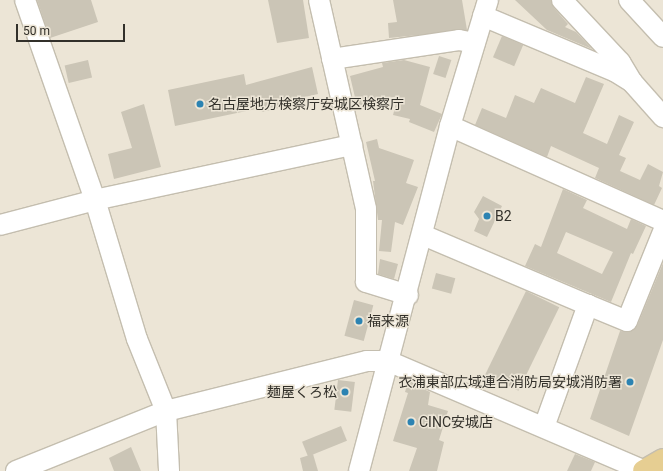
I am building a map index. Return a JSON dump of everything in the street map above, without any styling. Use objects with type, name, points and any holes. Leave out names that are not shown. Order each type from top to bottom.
[{"type":"main road","points":[[645,471],[663,460]]},
{"type":"street","points":[[25,0],[95,200],[137,339],[166,411],[169,471]]},
{"type":"street","points":[[319,0],[366,209],[366,282],[408,295]]},
{"type":"street","points":[[562,0],[620,62],[632,82],[663,117]]},
{"type":"street","points":[[629,0],[663,37]]},
{"type":"street","points":[[359,471],[388,361],[408,295],[450,126],[486,8],[616,72],[632,82]]},
{"type":"street","points":[[332,59],[459,40],[475,43]]},
{"type":"street","points":[[450,126],[663,221]]},
{"type":"street","points":[[0,225],[95,200],[352,145]]},
{"type":"street","points":[[423,235],[627,321],[663,232]]},
{"type":"street","points":[[544,427],[588,305]]},
{"type":"street","points":[[16,471],[166,411],[367,361],[388,361],[645,471]]},
{"type":"building","points":[[37,0],[91,0],[98,22],[50,38]]},
{"type":"building","points":[[268,0],[303,0],[309,38],[277,43]]},
{"type":"building","points":[[393,0],[462,0],[467,30],[389,38],[388,23],[397,22]]},
{"type":"building","points":[[515,0],[551,0],[554,8],[568,24],[565,27],[576,32],[592,49],[547,30]]},
{"type":"building","points":[[502,36],[523,45],[514,66],[493,57]]},
{"type":"building","points":[[439,56],[451,60],[445,78],[433,74]]},
{"type":"building","points":[[88,60],[92,78],[69,83],[65,65]]},
{"type":"building","points":[[404,60],[430,67],[420,105],[442,114],[434,132],[409,122],[410,119],[393,115],[398,96],[357,106],[350,76],[383,67],[382,63]]},
{"type":"building","points":[[312,67],[318,94],[282,102],[283,107],[262,112],[261,108],[175,126],[168,90],[244,74],[246,85]]},
{"type":"building","points":[[586,77],[604,84],[583,133],[607,144],[619,115],[634,122],[619,155],[626,158],[620,171],[640,180],[648,164],[663,172],[659,186],[662,188],[654,205],[595,178],[599,168],[551,146],[547,157],[475,125],[482,108],[506,118],[515,95],[534,103],[541,88],[575,103]]},
{"type":"building","points":[[144,104],[161,167],[114,179],[108,154],[132,148],[121,112]]},
{"type":"building","points":[[377,139],[379,148],[414,160],[406,183],[418,187],[403,225],[395,222],[391,252],[379,251],[382,220],[378,220],[373,181],[375,181],[366,142]]},
{"type":"building","points":[[563,189],[587,200],[583,208],[627,229],[631,219],[646,226],[633,254],[631,253],[611,302],[525,266],[535,244],[541,247]],"holes":[[[566,232],[613,252],[602,274],[557,253]]]},
{"type":"building","name":"B2","points":[[483,196],[502,206],[487,237],[474,231],[479,219],[474,212]]},
{"type":"building","points":[[380,259],[398,264],[394,279],[378,274]]},
{"type":"building","points":[[663,263],[663,340],[629,436],[590,419],[620,331],[629,332],[637,326]]},
{"type":"building","points":[[436,273],[455,278],[451,294],[432,288]]},
{"type":"building","points":[[526,291],[559,307],[518,391],[485,375]]},
{"type":"building","name":"福来源","points":[[354,300],[373,305],[364,341],[344,336]]},
{"type":"building","name":"麺屋くろ松","points":[[338,380],[355,382],[351,412],[334,410]]},
{"type":"building","points":[[408,382],[430,392],[428,405],[448,411],[439,440],[444,442],[437,471],[409,471],[417,448],[393,441],[408,393],[405,392]]},
{"type":"building","points":[[341,426],[347,441],[308,457],[302,442]]},
{"type":"building","points":[[131,447],[141,471],[114,471],[109,458]]},
{"type":"building","points":[[313,454],[318,471],[303,471],[300,458]]},
{"type":"building","points":[[575,454],[595,462],[591,471],[567,471]]},
{"type":"place","name":"名古屋地方検察庁安城区検察庁","points":[[200,104]]},
{"type":"place","name":"B2","points":[[487,216]]},
{"type":"place","name":"福来源","points":[[359,321]]},
{"type":"place","name":"衣浦東部広域連合消防局安城消防署","points":[[630,382]]},
{"type":"place","name":"麺屋くろ松","points":[[345,392]]},
{"type":"place","name":"CINC安城店","points":[[411,422]]}]
